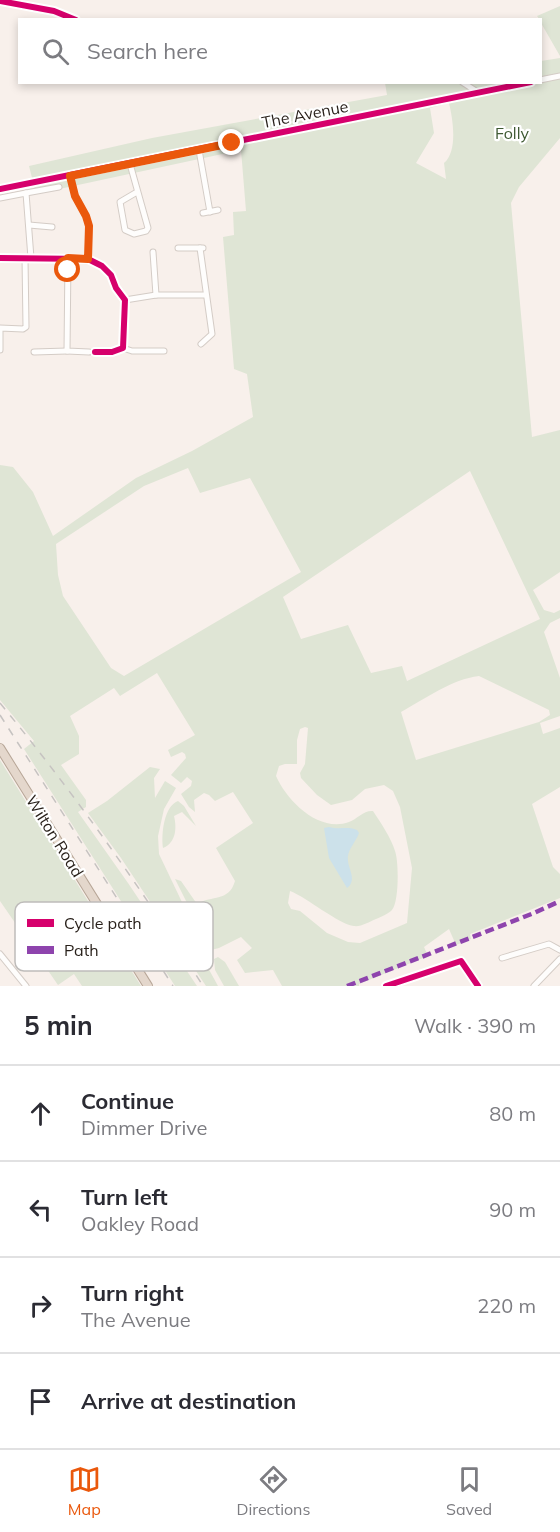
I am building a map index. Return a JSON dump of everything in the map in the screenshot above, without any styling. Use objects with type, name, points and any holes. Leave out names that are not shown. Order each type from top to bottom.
[{"type":"highway","name":"Wilton Road","points":[[0,748],[96,902]]},
{"type":"highway","name":"Wilton Road","points":[[139,971],[148,986]]},
{"type":"street","points":[[0,1],[54,11],[71,18]]},
{"type":"street","points":[[542,80],[560,76]]},
{"type":"street","points":[[465,84],[479,93]]},
{"type":"street","name":"The Avenue","points":[[0,189],[522,84]]},
{"type":"street","points":[[199,150],[210,212]]},
{"type":"street","points":[[130,164],[136,192],[140,196],[148,228],[138,234],[125,230],[120,205],[121,201],[136,192]]},
{"type":"street","points":[[70,176],[75,196],[89,226],[88,259]]},
{"type":"street","name":"The Avenue","points":[[0,184],[13,186]]},
{"type":"street","points":[[0,198],[59,187]]},
{"type":"street","points":[[0,350],[0,328],[23,329],[26,327],[29,225],[26,193]]},
{"type":"street","points":[[203,213],[218,210]]},
{"type":"street","points":[[29,225],[52,227]]},
{"type":"street","points":[[178,248],[201,248],[205,295],[212,334]]},
{"type":"street","points":[[153,252],[156,295]]},
{"type":"street","points":[[0,258],[88,259],[107,270],[125,300],[123,348]]},
{"type":"street","points":[[68,258],[68,351]]},
{"type":"street","points":[[125,300],[156,295],[205,295]]},
{"type":"street","points":[[201,344],[212,334],[220,333]]},
{"type":"street","points":[[34,352],[112,352],[123,348],[132,351],[164,351]]},
{"type":"street","points":[[502,958],[549,944],[560,950]]},
{"type":"street","points":[[0,954],[26,986]]},
{"type":"street","points":[[534,986],[560,959]]},
{"type":"street","points":[[0,966],[6,961]]},
{"type":"street","points":[[386,986],[461,961],[478,986]]},
{"type":"green space","points":[[560,6],[560,56],[542,25],[542,18],[537,16]]},
{"type":"green space","name":"Folly","points":[[560,58],[560,138],[519,187],[511,203],[532,437],[560,430],[560,572],[533,590],[544,610],[554,613],[560,610],[560,618],[550,623],[544,632],[560,678],[560,716],[540,723],[543,734],[560,728],[560,787],[532,804],[553,867],[560,874],[560,898],[470,934],[471,939],[456,945],[449,929],[424,947],[428,956],[359,984],[359,986],[282,986],[273,970],[245,973],[237,960],[252,948],[241,937],[213,950],[213,902],[201,902],[229,892],[235,881],[216,848],[253,823],[233,792],[215,801],[204,793],[194,800],[195,812],[189,807],[181,794],[191,786],[192,781],[187,777],[181,783],[171,775],[186,758],[185,754],[182,752],[171,757],[168,750],[195,735],[157,673],[120,696],[114,688],[70,716],[79,736],[79,754],[61,765],[86,800],[86,807],[78,812],[141,902],[121,902],[24,749],[34,741],[0,700],[0,465],[13,467],[33,492],[53,536],[136,478],[192,451],[253,417],[247,374],[234,369],[223,237],[234,235],[233,212],[246,211],[241,150],[36,194],[29,166],[152,138],[387,95],[385,84],[542,84],[542,61]],"holes":[[[449,103],[453,143],[444,163],[446,179],[416,163],[434,133],[430,108]],[[188,468],[200,493],[250,478],[301,572],[124,676],[111,668],[63,596],[58,575],[56,544],[144,486]],[[470,471],[540,619],[407,681],[402,666],[371,673],[348,625],[301,639],[283,597]],[[479,676],[549,710],[550,715],[539,722],[416,760],[401,712],[439,690]],[[308,728],[305,764],[300,773],[301,778],[317,795],[331,805],[352,800],[365,789],[384,785],[393,791],[400,807],[412,868],[407,923],[360,943],[348,942],[327,933],[300,911],[291,909],[288,903],[290,891],[340,921],[354,926],[365,924],[389,913],[394,906],[398,882],[395,851],[373,811],[364,813],[349,822],[326,823],[305,812],[288,795],[276,776],[279,766],[297,764],[297,740],[300,729]]]},
{"type":"green space","points":[[0,760],[89,902],[15,902],[15,923],[0,901]]},
{"type":"green space","points":[[150,767],[160,769],[154,778],[155,798],[165,781],[176,788],[164,809],[158,836],[159,854],[182,902],[150,902],[88,813]]},
{"type":"green space","points":[[178,801],[184,806],[196,826],[182,812],[174,816],[173,839],[163,848],[163,828],[167,814],[169,808]]},
{"type":"green space","points":[[175,879],[181,881],[196,902],[186,902]]},
{"type":"green space","points":[[218,957],[225,962],[239,986],[224,986],[215,970],[214,959]]},
{"type":"green space","points":[[48,971],[132,971],[141,986],[82,986],[74,974],[58,985]]},
{"type":"green space","points":[[165,971],[187,971],[197,986],[175,986]]},
{"type":"green space","points":[[196,971],[210,971],[218,986],[206,986]]},
{"type":"water","points":[[324,828],[353,829],[359,833],[348,854],[352,882],[347,888],[329,858]]},
{"type":"railway","points":[[0,703],[54,771],[148,902]]},
{"type":"railway","points":[[0,715],[119,902]]},
{"type":"railway","points":[[163,971],[173,986]]},
{"type":"railway","points":[[193,971],[203,986]]},
{"type":"marked path","points":[[347,986],[560,901]]},
{"type":"cycle path","points":[[0,1],[54,11],[71,18]]},
{"type":"cycle path","points":[[0,189],[521,84]]},
{"type":"cycle path","points":[[0,258],[88,259],[102,266],[111,275],[116,288],[125,300],[123,348],[112,352],[95,352]]},
{"type":"cycle path","points":[[386,986],[461,961],[478,986]]},
{"type":"route","points":[[68,270],[68,258],[88,259],[89,235],[86,216],[75,196],[70,176],[232,143]]}]
